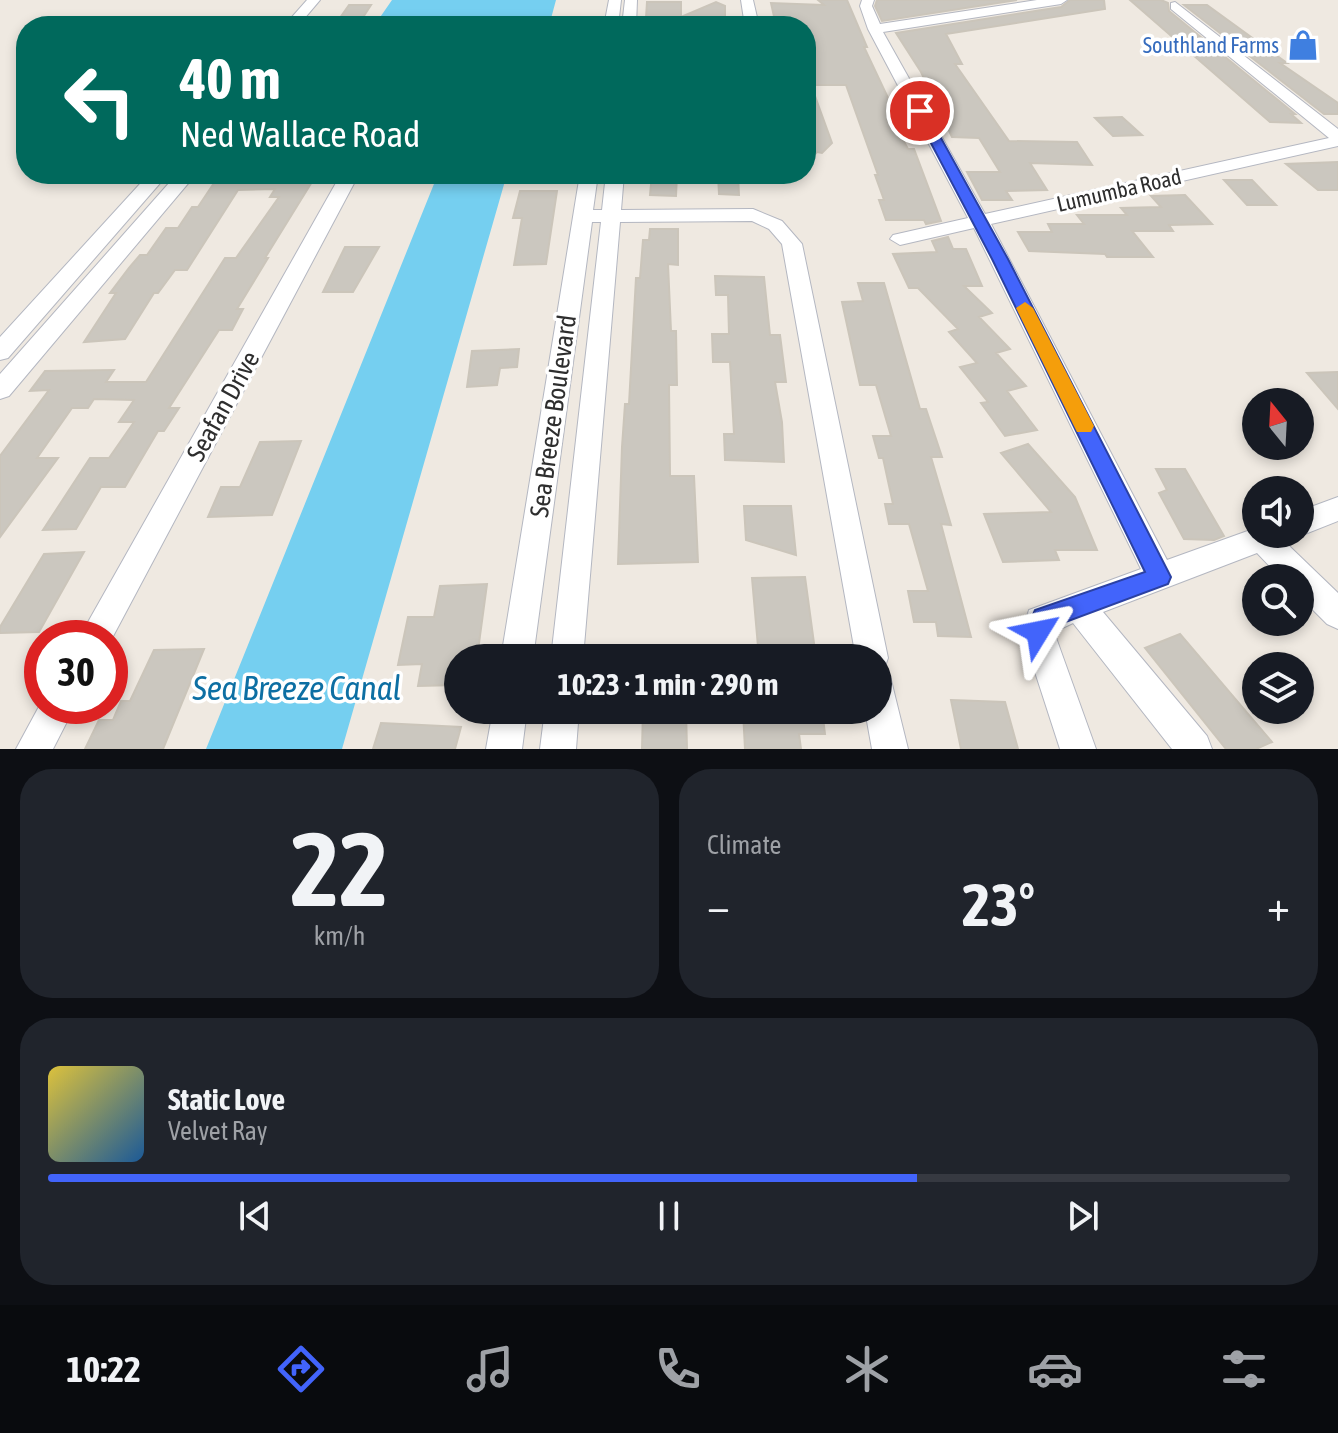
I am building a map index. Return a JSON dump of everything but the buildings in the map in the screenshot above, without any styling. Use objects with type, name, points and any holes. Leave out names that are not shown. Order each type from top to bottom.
[{"type":"street","points":[[300,16],[314,0]]},
{"type":"street","points":[[868,0],[866,6],[875,29],[979,221],[1160,577]]},
{"type":"street","points":[[875,29],[1061,0]]},
{"type":"street","points":[[1175,6],[1338,139]]},
{"type":"street","name":"Lumumba Road","points":[[900,239],[1338,139]]},
{"type":"street","points":[[0,352],[150,184]]},
{"type":"street","points":[[0,390],[178,184]]},
{"type":"street","name":"Seafan Drive","points":[[105,620],[345,184]]},
{"type":"street","name":"Sea Breeze Boulevard","points":[[519,644],[588,184]]},
{"type":"street","name":"Sea Breeze Boulevard","points":[[568,644],[614,184]]},
{"type":"street","points":[[583,216],[753,215],[770,220],[792,244],[869,644]]},
{"type":"street","points":[[1314,518],[1338,509]]},
{"type":"street","points":[[1078,749],[1038,626],[1043,618],[1080,608],[1242,546]]},
{"type":"street","points":[[1279,548],[1338,614]]},
{"type":"street","points":[[1080,608],[1194,749]]},
{"type":"street","points":[[34,749],[48,724]]},
{"type":"street","points":[[504,749],[508,724]]},
{"type":"street","points":[[558,749],[561,724]]},
{"type":"street","points":[[885,724],[890,749]]},
{"type":"water","points":[[392,0],[556,0],[552,16],[381,16]]},
{"type":"water","name":"Sea Breeze Canal","points":[[434,184],[504,184],[342,749],[206,749]]},
{"type":"slow traffic","points":[[1025,308],[1084,426]]},
{"type":"place","name":"Southland Farms","points":[[1303,45]]},
{"type":"route","points":[[920,111],[1000,259],[1160,577],[1080,608],[1043,618],[1038,632]]}]
